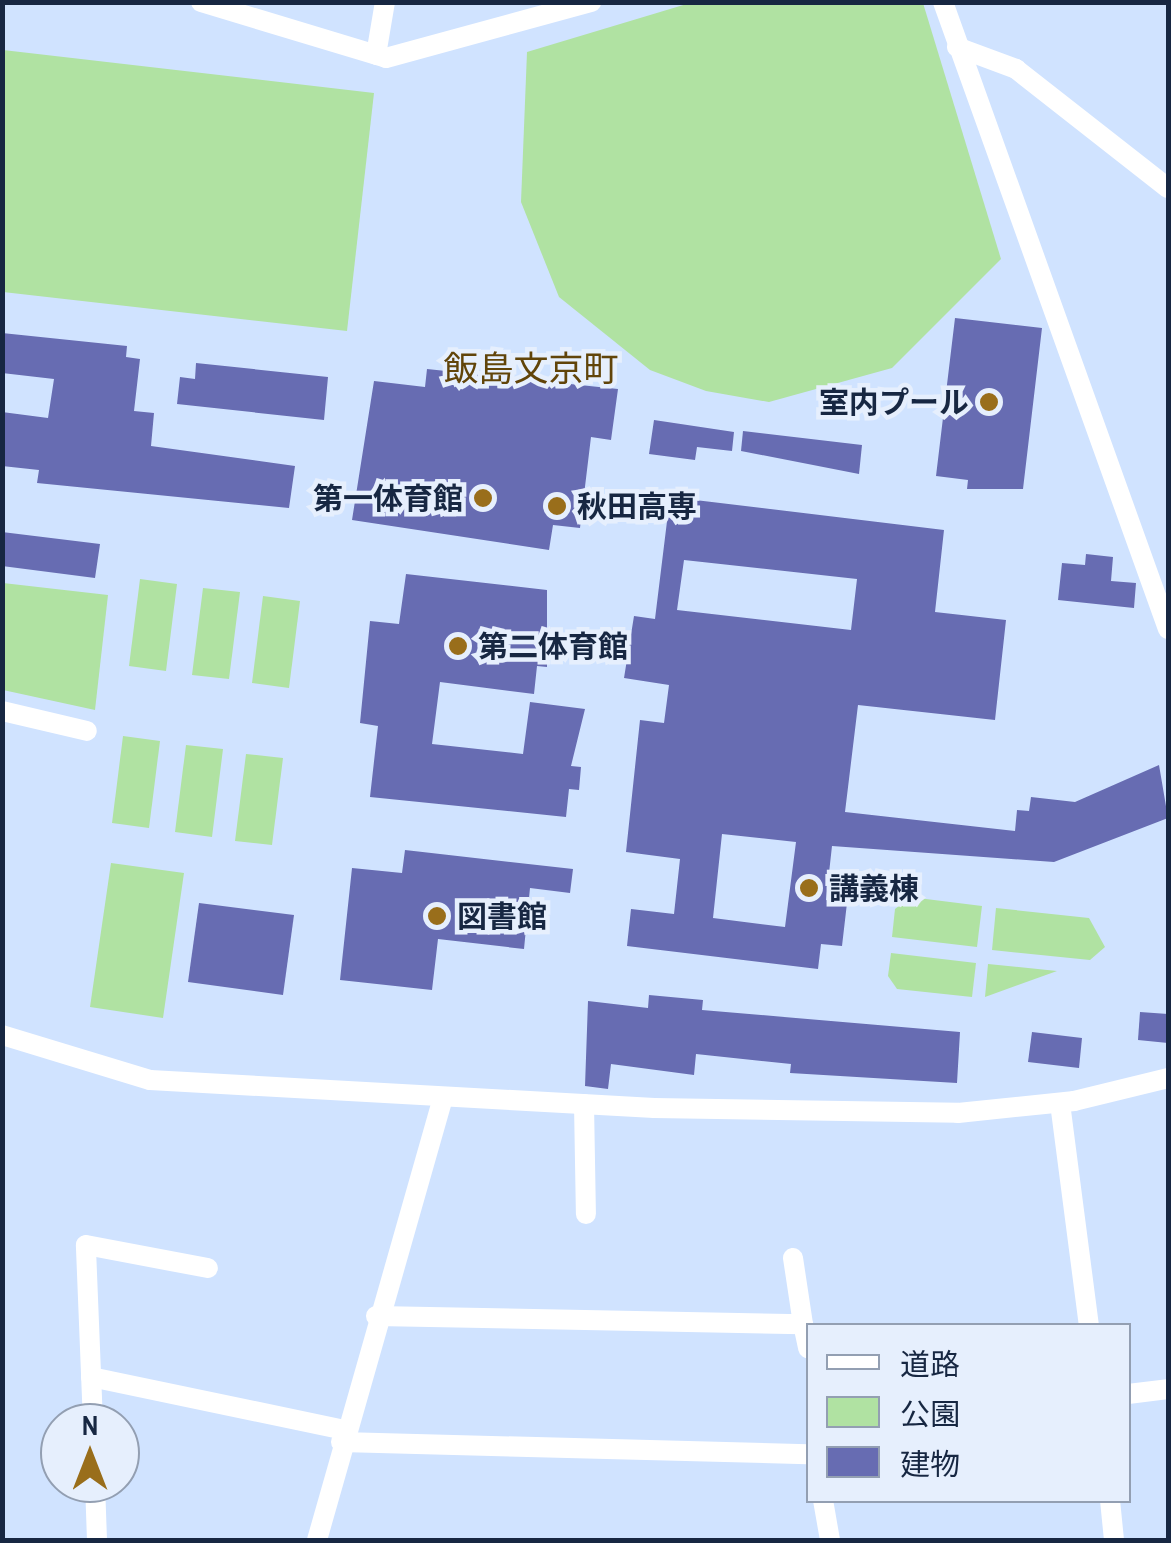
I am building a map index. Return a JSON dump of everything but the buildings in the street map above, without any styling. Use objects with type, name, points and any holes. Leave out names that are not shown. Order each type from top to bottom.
[{"type":"street","points":[[201,2],[376,55],[591,3]]},
{"type":"street","points":[[376,55],[385,2]]},
{"type":"street","points":[[943,2],[1168,629]]},
{"type":"street","points":[[957,47],[1016,69],[1168,188]]},
{"type":"street","points":[[2,711],[87,731]]},
{"type":"street","points":[[2,1035],[150,1080],[584,1104],[958,1113],[1060,1102],[1168,1078]]},
{"type":"street","points":[[316,1540],[376,1316],[444,1098]]},
{"type":"street","points":[[1060,1102],[1089,1323]]},
{"type":"street","points":[[584,1104],[586,1214]]},
{"type":"street","points":[[92,1403],[86,1245],[208,1268]]},
{"type":"street","points":[[793,1258],[806,1338]]},
{"type":"street","points":[[376,1316],[803,1324]]},
{"type":"street","points":[[91,1377],[343,1436],[806,1454]]},
{"type":"street","points":[[1131,1394],[1168,1389]]},
{"type":"street","points":[[96,1503],[97,1540]]},
{"type":"street","points":[[824,1503],[830,1540]]},
{"type":"street","points":[[1110,1503],[1114,1540]]},
{"type":"green space","points":[[690,3],[923,3],[1001,259],[892,368],[769,402],[706,391],[650,370],[559,297],[521,202],[527,52]]},
{"type":"green space","points":[[3,50],[374,93],[347,331],[3,292]]},
{"type":"green space","points":[[140,579],[177,584],[166,671],[129,666]]},
{"type":"green space","points":[[3,583],[108,595],[95,710],[3,690]]},
{"type":"green space","points":[[203,588],[240,592],[229,679],[192,675]]},
{"type":"green space","points":[[263,596],[300,601],[289,688],[252,683]]},
{"type":"green space","points":[[123,736],[160,741],[149,828],[112,823]]},
{"type":"green space","points":[[186,745],[223,749],[212,837],[175,832]]},
{"type":"green space","points":[[246,754],[283,758],[272,845],[235,841]]},
{"type":"green space","points":[[111,863],[184,873],[163,1018],[90,1007]]},
{"type":"green space","points":[[910,897],[982,906],[977,947],[892,937],[895,909]]},
{"type":"green space","points":[[996,908],[1089,918],[1105,947],[1090,960],[992,950]]},
{"type":"green space","points":[[891,953],[976,963],[972,997],[897,989],[888,976]]},
{"type":"green space","points":[[988,964],[1057,971],[985,997]]},
{"type":"place","name":"室内プール","points":[[989,402]]},
{"type":"place","name":"第一体育館","points":[[483,498]]},
{"type":"place","name":"秋田高専","points":[[557,506]]},
{"type":"place","name":"第二体育館","points":[[458,646]]},
{"type":"place","name":"講義棟","points":[[809,888]]},
{"type":"place","name":"図書館","points":[[437,916]]},
{"type":"district","name":"飯島文京町","points":[[531,369]]}]
